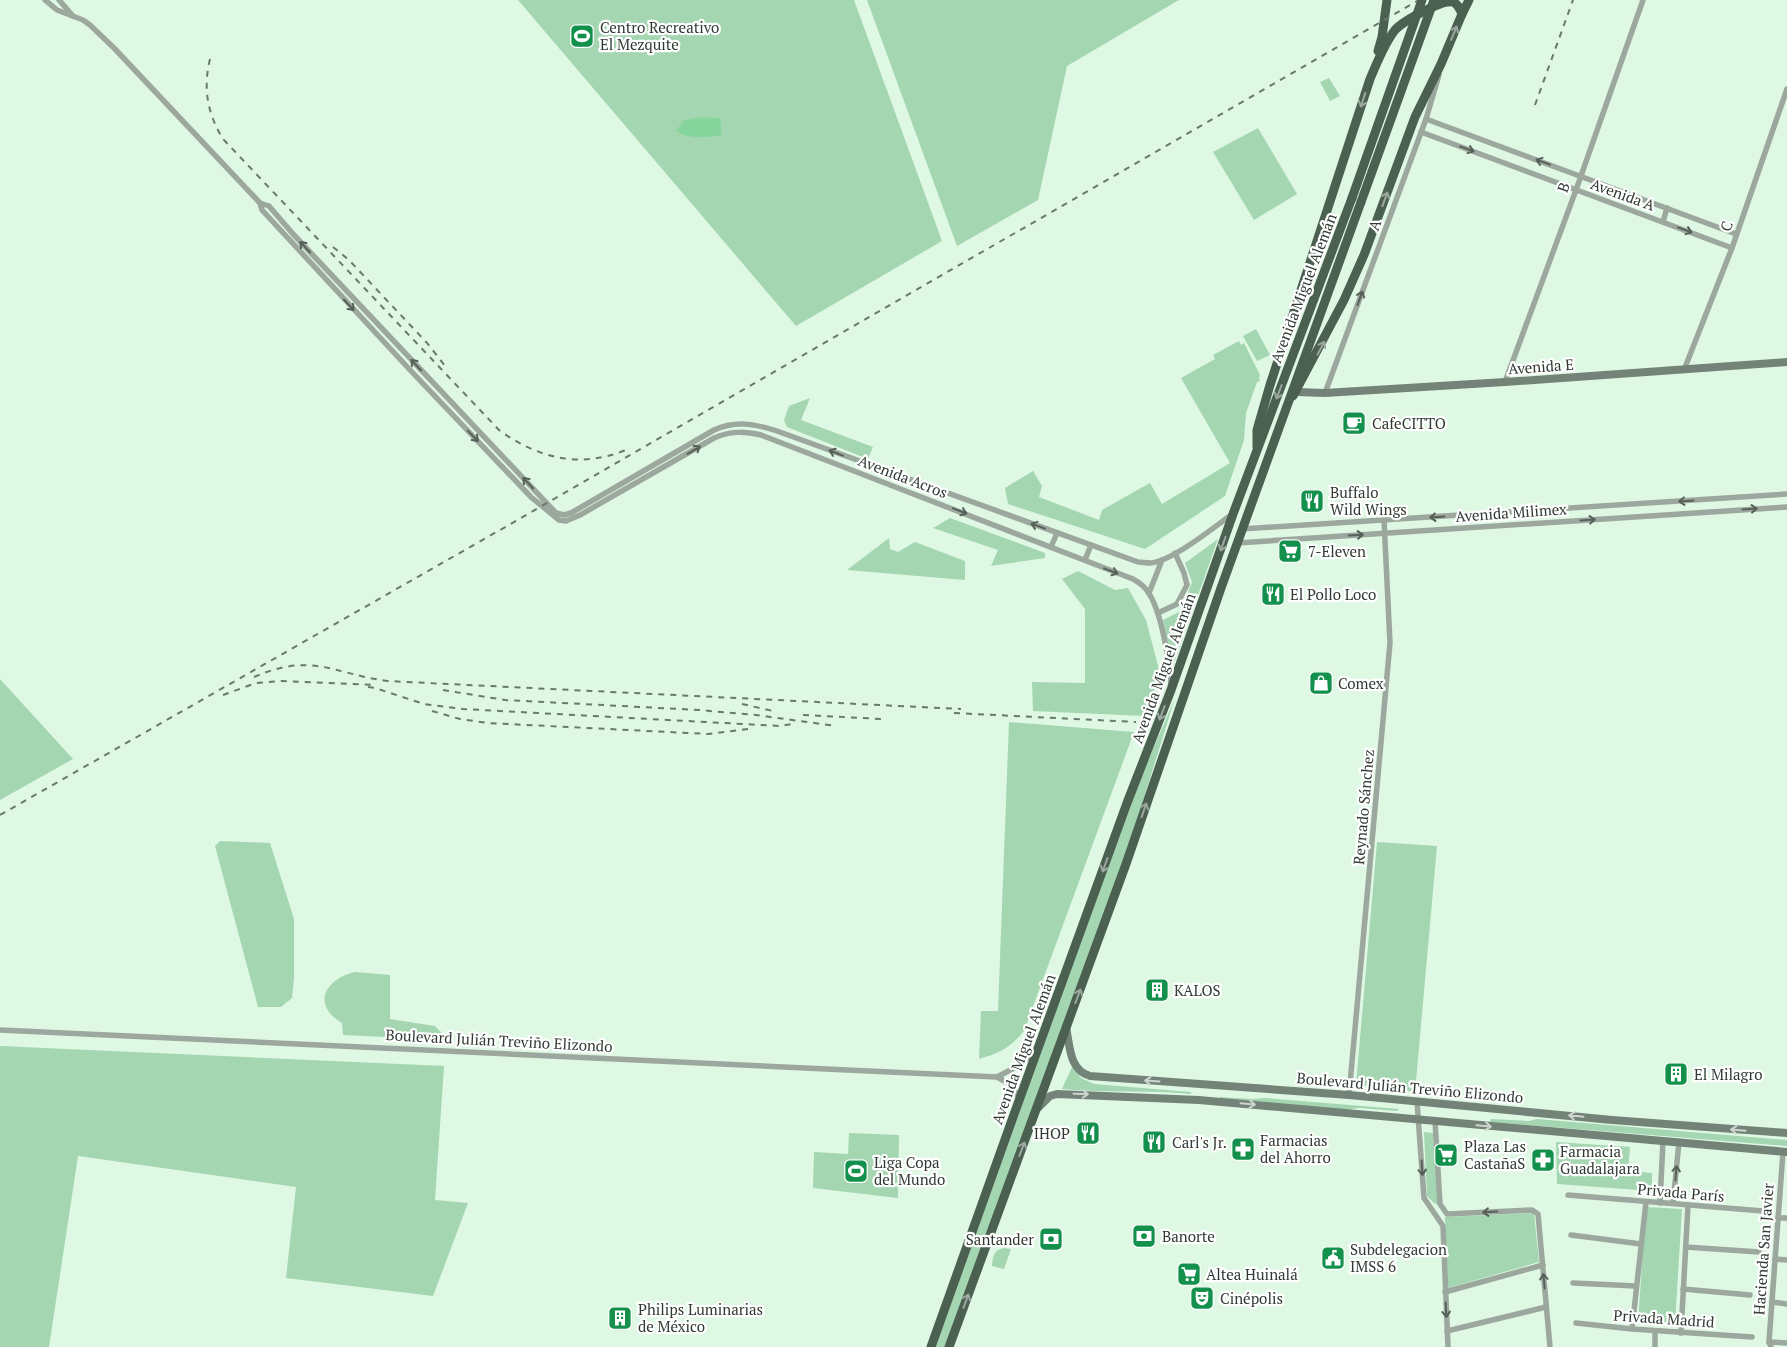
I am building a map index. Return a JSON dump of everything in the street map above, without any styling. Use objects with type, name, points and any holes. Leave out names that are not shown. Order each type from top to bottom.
[{"type":"highway","points":[[1258,449],[1257,430],[1370,79],[1382,38],[1387,0]]},
{"type":"highway","name":"Avenida Miguel Alemán","points":[[931,1347],[1127,803],[1171,690],[1233,514],[1352,198],[1422,0]]},
{"type":"highway","name":"Avenida Miguel Alemán","points":[[949,1347],[1126,864],[1237,543],[1434,0]]},
{"type":"highway","points":[[1287,404],[1297,392],[1344,300],[1364,255],[1415,118],[1469,0]]},
{"type":"highway","points":[[1370,79],[1388,42],[1401,24],[1441,2],[1461,2],[1462,14]]},
{"type":"main road","name":"Avenida E","points":[[1297,392],[1325,393],[1787,362]]},
{"type":"main road","name":"Boulevard Julián Treviño Elizondo","points":[[1066,1027],[1075,1066],[1083,1074],[1090,1076],[1350,1095],[1418,1111],[1435,1122],[1785,1152]]},
{"type":"main road","points":[[1201,1087],[1291,1094],[1302,1092]]},
{"type":"main road","points":[[1119,1096],[1134,1092],[1200,1096]]},
{"type":"main road","name":"Boulevard Julián Treviño Elizondo","points":[[1038,1108],[1050,1096],[1057,1094],[1237,1103],[1364,1115],[1473,1106],[1612,1120],[1787,1133]]},
{"type":"street","points":[[45,0],[57,10],[86,22],[114,48],[260,203],[262,210],[280,230],[460,423],[538,499]]},
{"type":"street","points":[[59,0],[73,16]]},
{"type":"street","name":"B","points":[[1504,382],[1576,190],[1642,0]]},
{"type":"street","name":"A","points":[[1325,393],[1426,119],[1441,64]]},
{"type":"street","name":"C","points":[[1684,370],[1732,248],[1787,88]]},
{"type":"street","name":"Avenida A","points":[[1426,119],[1736,234]]},
{"type":"street","name":"Avenida A","points":[[1421,132],[1732,248]]},
{"type":"street","points":[[260,203],[269,206],[292,234],[466,418],[538,499]]},
{"type":"street","points":[[1663,222],[1667,208]]},
{"type":"street","points":[[460,423],[466,418]]},
{"type":"street","name":"Avenida Acros","points":[[538,499],[561,518],[573,519],[714,430],[724,425],[746,424],[777,431],[1138,562],[1150,563],[1162,560],[1233,514]]},
{"type":"street","name":"Avenida Acros","points":[[620,490],[724,434],[748,432],[775,439],[1133,579],[1143,585],[1149,593],[1158,613],[1170,669],[1171,690]]},
{"type":"street","name":"Avenida Milimex","points":[[1242,529],[1787,494]]},
{"type":"street","name":"Avenida Milimex","points":[[1237,543],[1787,506]]},
{"type":"street","name":"Reynado Sánchez","points":[[1350,1095],[1390,643],[1384,520]]},
{"type":"street","points":[[1050,547],[1057,533]]},
{"type":"street","points":[[1085,560],[1091,545]]},
{"type":"street","points":[[1158,613],[1177,604],[1187,585],[1175,553]]},
{"type":"street","points":[[1149,593],[1162,560]]},
{"type":"street","name":"Boulevard Julián Treviño Elizondo","points":[[0,1030],[997,1078]]},
{"type":"street","points":[[997,1078],[1018,1066],[1038,1048]]},
{"type":"street","points":[[997,1078],[1010,1084],[1020,1099]]},
{"type":"street","points":[[1418,1111],[1424,1198],[1443,1226],[1448,1347]]},
{"type":"street","points":[[1435,1122],[1440,1204],[1447,1214],[1536,1211],[1539,1217],[1550,1347]]},
{"type":"street","points":[[1660,1203],[1663,1141]]},
{"type":"street","points":[[1673,1203],[1679,1142]]},
{"type":"street","name":"Hacienda San Javier","points":[[1770,1344],[1778,1218],[1785,1152]]},
{"type":"street","name":"Privada París","points":[[1568,1195],[1763,1211]]},
{"type":"street","points":[[1632,1330],[1646,1202]]},
{"type":"street","points":[[1680,1333],[1688,1205]]},
{"type":"street","points":[[1778,1218],[1787,1218]]},
{"type":"street","points":[[1571,1235],[1641,1244]]},
{"type":"street","points":[[1686,1247],[1759,1252]]},
{"type":"street","points":[[1775,1259],[1787,1260]]},
{"type":"street","points":[[1445,1292],[1543,1264]]},
{"type":"street","points":[[1573,1283],[1636,1286]]},
{"type":"street","points":[[1683,1289],[1750,1295]]},
{"type":"street","points":[[1772,1302],[1787,1304]]},
{"type":"street","points":[[1447,1331],[1546,1306]]},
{"type":"street","name":"Privada Madrid","points":[[1576,1323],[1632,1330],[1752,1337]]},
{"type":"street","points":[[1654,1347],[1655,1331]]},
{"type":"street","points":[[1770,1344],[1787,1343]]},
{"type":"shaded area","points":[[518,0],[854,0],[942,241],[796,326]]},
{"type":"shaded area","points":[[867,0],[1179,0],[1067,66],[1038,200],[957,246]]},
{"type":"shaded area","points":[[1329,78],[1340,96],[1330,101],[1320,82]]},
{"type":"shaded area","points":[[702,117],[720,118],[722,135],[698,137],[681,134],[676,131],[684,120]]},
{"type":"shaded area","points":[[1258,128],[1297,194],[1254,220],[1213,152]]},
{"type":"shaded area","points":[[1256,329],[1270,355],[1257,361],[1243,336]]},
{"type":"shaded area","points":[[1239,341],[1241,345],[1244,343],[1260,375],[1260,381],[1257,382],[1246,413],[1244,440],[1225,496],[1145,549],[1008,504],[1005,488],[1033,471],[1042,486],[1039,497],[1099,520],[1102,510],[1150,483],[1162,504],[1230,463],[1181,378],[1215,359],[1213,355]]},
{"type":"shaded area","points":[[810,398],[801,420],[873,447],[868,459],[787,427],[784,420],[789,406]]},
{"type":"shaded area","points":[[950,518],[1045,553],[1045,558],[991,566],[998,550],[933,528]]},
{"type":"shaded area","points":[[889,538],[890,549],[898,552],[915,542],[965,561],[965,580],[847,570]]},
{"type":"shaded area","points":[[1218,539],[1173,666],[1163,620],[1181,611],[1192,582],[1185,563]]},
{"type":"shaded area","points":[[1078,571],[1115,590],[1128,588],[1146,620],[1160,673],[1145,716],[1033,711],[1032,682],[1085,683],[1085,609],[1062,579]]},
{"type":"shaded area","points":[[0,679],[73,759],[0,800]]},
{"type":"shaded area","points":[[1175,698],[1129,846],[945,1347],[935,1347],[1136,789]]},
{"type":"shaded area","points":[[1009,722],[1134,732],[1024,1031],[1004,1049],[979,1059],[981,1011],[998,1011]]},
{"type":"shaded area","points":[[220,841],[270,843],[294,919],[292,998],[281,1007],[258,1007],[215,846]]},
{"type":"shaded area","points":[[1377,842],[1437,846],[1415,1092],[1356,1085]]},
{"type":"shaded area","points":[[355,972],[390,975],[390,1019],[435,1026],[448,1040],[343,1035],[342,1023],[332,1016],[327,1008],[325,1001],[326,993],[336,980]]},
{"type":"shaded area","points":[[0,1046],[444,1066],[435,1200],[468,1203],[433,1296],[286,1278],[296,1187],[78,1156],[49,1347],[0,1347]]},
{"type":"shaded area","points":[[1072,1067],[1081,1078],[1094,1084],[1191,1092],[1191,1094],[1062,1089]]},
{"type":"shaded area","points":[[1220,1097],[1265,1098],[1399,1109],[1397,1111],[1359,1108],[1345,1110],[1220,1099]]},
{"type":"shaded area","points":[[1491,1119],[1529,1121],[1537,1119],[1787,1140],[1787,1146],[1490,1122]]},
{"type":"shaded area","points":[[1424,1132],[1433,1133],[1438,1204],[1435,1204],[1427,1196]]},
{"type":"shaded area","name":"Liga Copa del Mundo","points":[[849,1133],[899,1135],[898,1198],[813,1188],[814,1152],[848,1154]]},
{"type":"shaded area","points":[[1556,1142],[1630,1147],[1628,1171],[1652,1173],[1652,1191],[1557,1184]]},
{"type":"shaded area","points":[[1646,1207],[1682,1209],[1675,1324],[1638,1322]]},
{"type":"shaded area","points":[[1534,1213],[1539,1262],[1448,1288],[1445,1217]]},
{"type":"shaded area","points":[[1004,1248],[1011,1249],[1004,1269],[992,1266],[993,1257],[996,1252]]},
{"type":"railway","points":[[0,815],[500,530],[1419,0]]},
{"type":"railway","points":[[1535,105],[1573,0]]},
{"type":"railway","points":[[210,59],[207,80],[208,100],[213,120],[223,139],[499,430],[529,448],[560,458],[592,459],[626,450]]},
{"type":"railway","points":[[333,247],[349,260],[427,343],[446,367]]},
{"type":"railway","points":[[254,677],[291,666],[307,665],[387,681],[961,709]]},
{"type":"railway","points":[[223,695],[256,683],[282,681],[376,685]]},
{"type":"railway","points":[[368,687],[424,704],[463,709],[780,726],[792,724]]},
{"type":"railway","points":[[443,690],[505,700],[699,710],[756,715],[836,726]]},
{"type":"railway","points":[[742,704],[773,711]]},
{"type":"railway","points":[[432,711],[460,719],[488,723],[708,734],[748,729]]},
{"type":"railway","points":[[954,713],[1136,722]]},
{"type":"railway","points":[[803,715],[882,719]]},
{"type":"place","name":"Centro Recreativo El Mezquite","points":[[582,36]]},
{"type":"place","name":"CafeCITTO","points":[[1354,423]]},
{"type":"place","name":"Buffalo Wild Wings","points":[[1312,501]]},
{"type":"place","name":"7-Eleven","points":[[1290,551]]},
{"type":"place","name":"El Pollo Loco","points":[[1273,594]]},
{"type":"place","name":"Comex","points":[[1321,683]]},
{"type":"place","name":"KALOS","points":[[1157,990]]},
{"type":"place","name":"El Milagro","points":[[1676,1074]]},
{"type":"place","name":"IHOP","points":[[1088,1133]]},
{"type":"place","name":"Carl's Jr.","points":[[1154,1142]]},
{"type":"place","name":"Farmacias del Ahorro","points":[[1243,1149]]},
{"type":"place","name":"Plaza Las CastañaS","points":[[1446,1155]]},
{"type":"place","name":"Farmacia Guadalajara","points":[[1543,1160]]},
{"type":"place","name":"Liga Copa del Mundo","points":[[856,1171]]},
{"type":"place","name":"Banorte","points":[[1144,1236]]},
{"type":"place","name":"Santander","points":[[1051,1239]]},
{"type":"place","name":"Subdelegacion IMSS 6","points":[[1333,1258]]},
{"type":"place","name":"Altea Huinalá","points":[[1189,1274]]},
{"type":"place","name":"Cinépolis","points":[[1202,1298]]},
{"type":"place","name":"Philips Luminarias de México","points":[[620,1318]]}]
